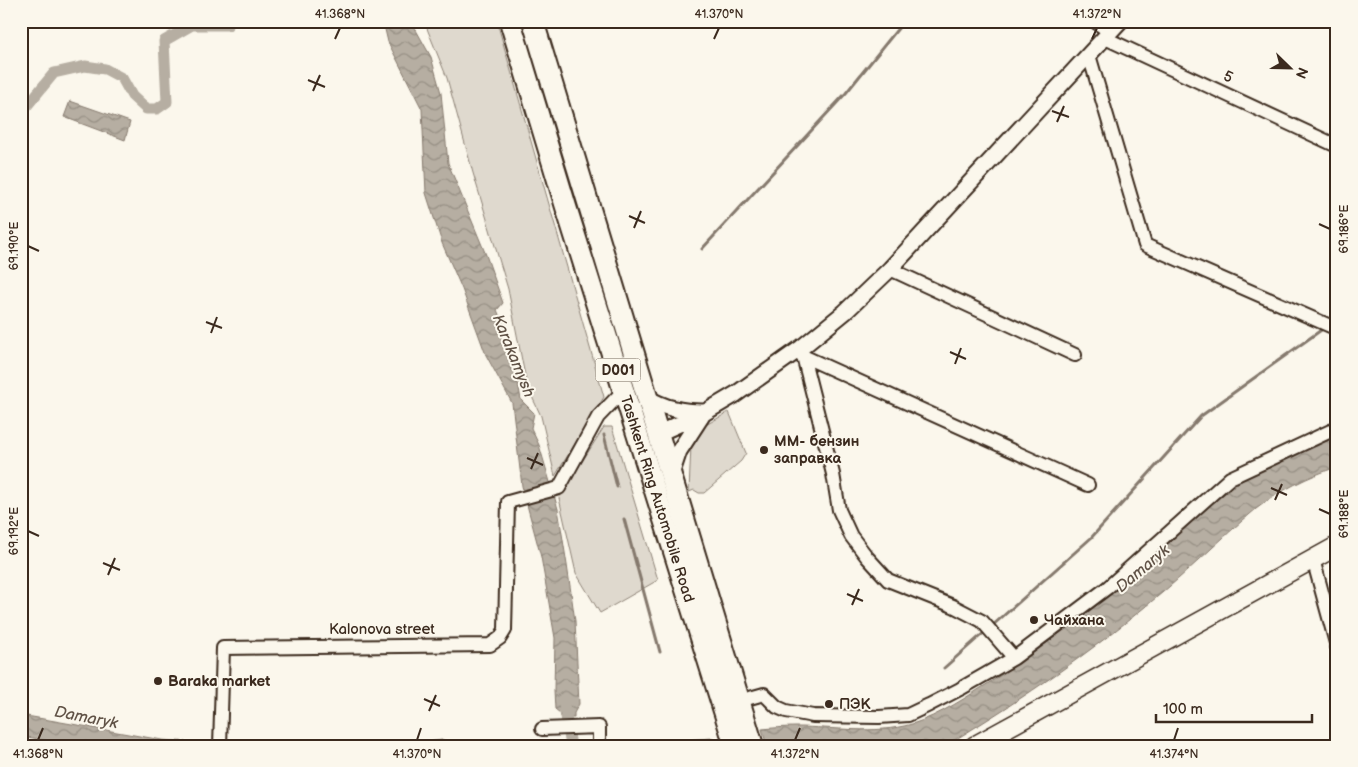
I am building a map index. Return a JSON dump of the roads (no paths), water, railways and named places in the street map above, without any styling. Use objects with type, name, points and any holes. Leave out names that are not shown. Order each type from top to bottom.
[{"type":"highway","name":"Tashkent Ring Automobile Road","points":[[510,21],[639,440],[736,711],[753,746]]},
{"type":"highway","name":"Tashkent Ring Automobile Road","points":[[533,21],[671,475],[736,711],[735,746]]},
{"type":"highway","points":[[566,207],[588,200]]},
{"type":"highway","points":[[639,440],[659,433]]},
{"type":"main road","points":[[974,746],[1337,546]]},
{"type":"street","name":"5","points":[[1094,21],[1337,146]]},
{"type":"street","points":[[659,433],[704,412],[736,394],[802,352],[890,269],[1112,30]]},
{"type":"street","points":[[1089,55],[1145,245],[1332,326]]},
{"type":"street","points":[[890,269],[1075,355]]},
{"type":"street","points":[[802,352],[1088,484]]},
{"type":"street","points":[[802,352],[833,474],[839,510],[850,536],[888,580],[953,606],[982,621],[1014,658]]},
{"type":"street","name":"Kalonova street","points":[[220,739],[223,648],[490,645],[500,638],[505,630],[510,501],[559,488],[598,417],[624,390]]},
{"type":"street","points":[[648,398],[669,408],[687,412],[704,412]]},
{"type":"street","points":[[671,475],[679,451],[704,412]]},
{"type":"street","points":[[736,711],[764,694],[777,707],[786,712],[880,717],[908,715],[960,690],[1014,658],[1107,588],[1230,478],[1337,428]]},
{"type":"street","points":[[1312,559],[1337,647]]},
{"type":"street","points":[[542,730],[599,727],[599,746]]},
{"type":"water","points":[[383,21],[411,21],[431,57],[441,93],[448,163],[486,255],[503,303],[497,310],[511,342],[521,400],[534,413],[531,428],[539,445],[558,509],[575,621],[579,704],[574,713],[574,718],[561,717],[560,713],[555,709],[555,638],[541,557],[522,486],[512,403],[486,355],[462,289],[442,243],[426,193],[422,109],[388,42]]},
{"type":"water","points":[[70,101],[130,122],[125,140],[64,117]]},
{"type":"water","name":"Damaryk","points":[[1337,434],[1337,467],[1295,485],[1265,502],[1164,591],[1105,639],[1008,707],[958,738],[941,746],[767,746],[762,729],[796,727],[854,730],[883,729],[912,724],[943,711],[1010,669],[1080,618],[1131,577],[1207,508],[1245,478],[1283,457]]},
{"type":"water","points":[[21,715],[162,740],[250,746],[79,746],[21,736]]},
{"type":"water","points":[[712,738],[715,746],[627,746],[629,744]]},
{"type":"water","points":[[442,740],[487,746],[366,746],[406,745]]},
{"type":"waterway","points":[[21,113],[54,73],[85,66],[105,69],[122,78],[132,96],[146,109],[157,109],[167,102],[164,41],[192,25],[228,25],[231,21]]},
{"type":"waterway","points":[[702,249],[846,93],[904,21]]},
{"type":"waterway","points":[[992,626],[1091,538],[1201,416],[1324,328]]},
{"type":"waterway","points":[[604,435],[617,487]]},
{"type":"waterway","points":[[624,519],[660,652]]},
{"type":"waterway","points":[[944,668],[987,630]]},
{"type":"waterway","name":"Karakamysh","points":[[564,704],[571,746]]},
{"type":"place","name":"ММ- бензин заправка","points":[[764,450]]},
{"type":"place","name":"Чайхана","points":[[1034,620]]},
{"type":"place","name":"Baraka market","points":[[158,681]]},
{"type":"place","name":"ПЭК","points":[[829,704]]}]
